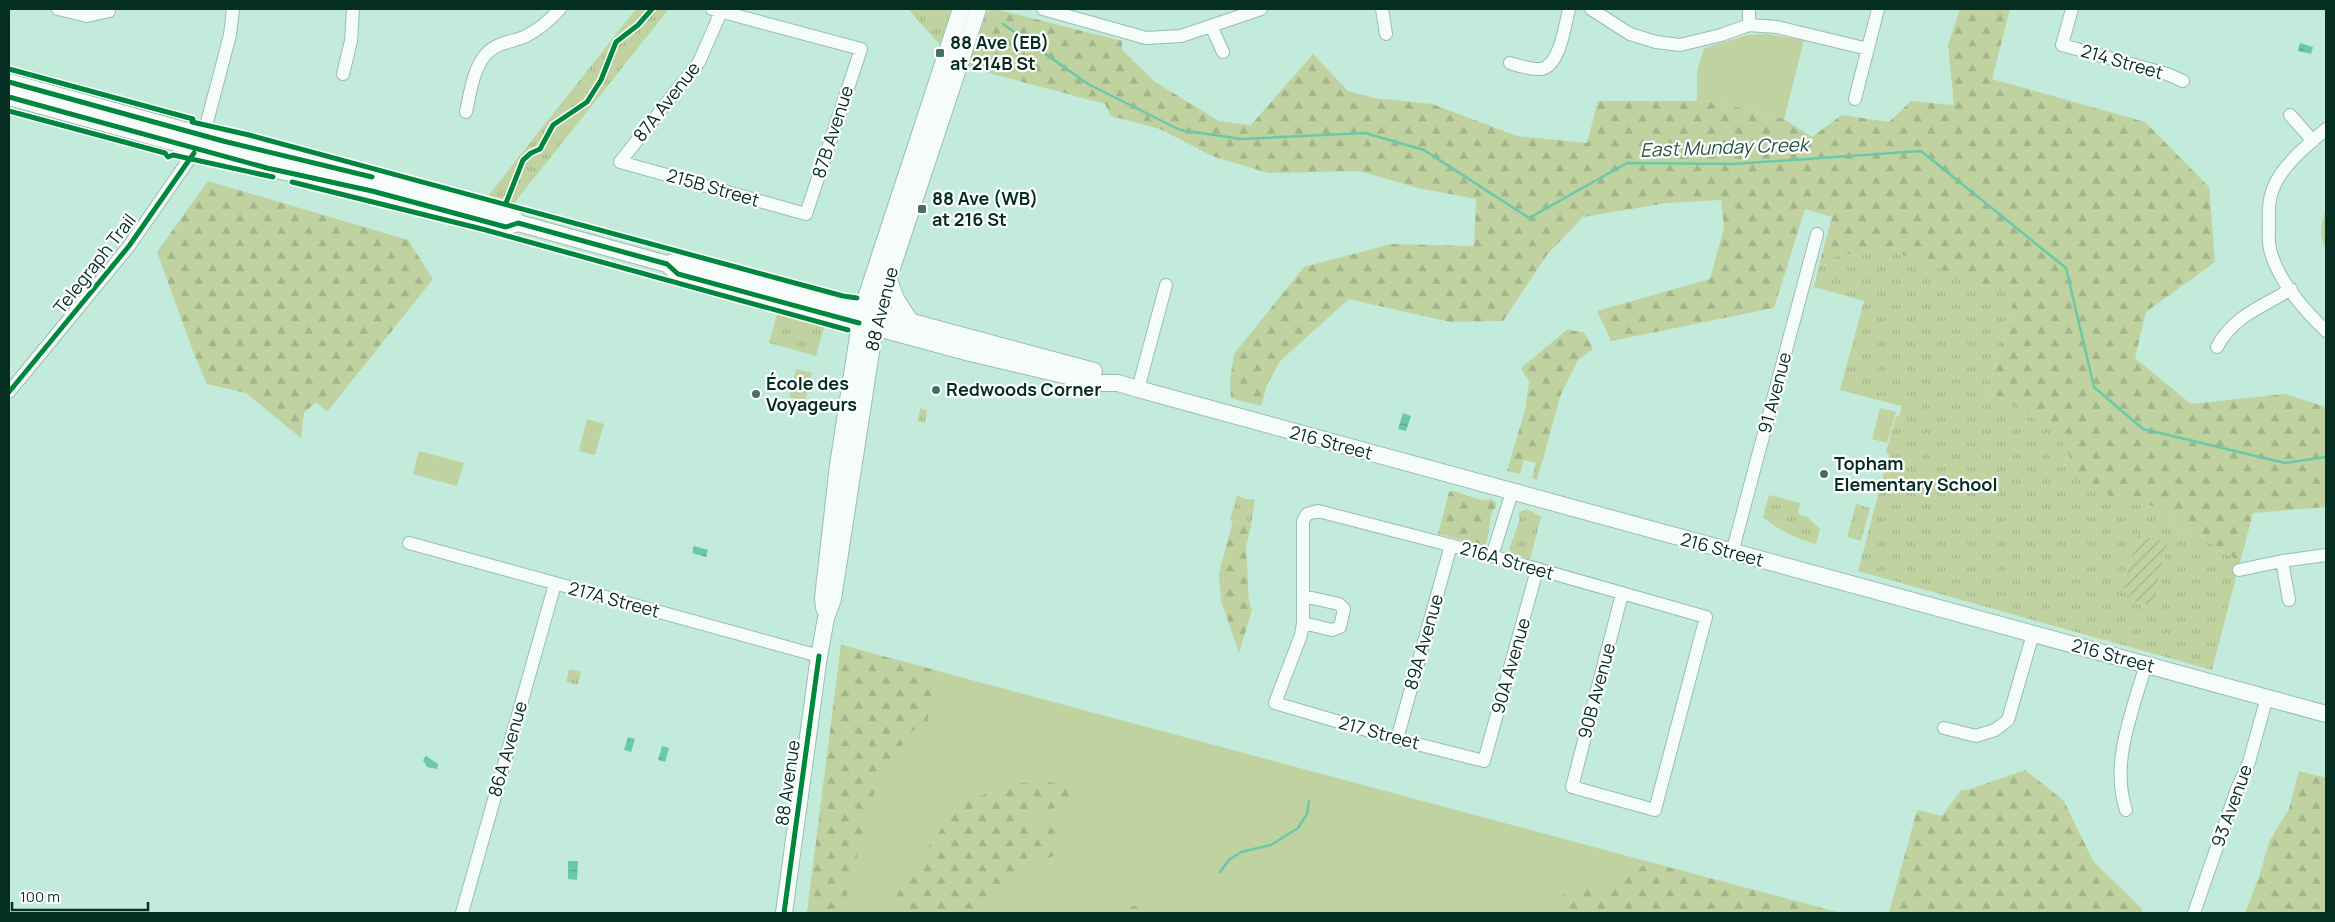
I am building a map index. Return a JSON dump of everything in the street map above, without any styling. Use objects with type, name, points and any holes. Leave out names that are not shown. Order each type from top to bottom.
[{"type":"main road","name":"88 Avenue","points":[[784,913],[820,656],[826,618],[833,599],[868,318],[961,9]]},
{"type":"main road","name":"88 Avenue","points":[[868,318],[888,278],[978,9]]},
{"type":"main road","name":"216 Street","points":[[9,82],[200,142],[506,226],[518,223],[667,264],[682,260],[868,318],[1097,383],[1118,384],[1138,389],[2326,714]]},
{"type":"main road","name":"216 Street","points":[[9,97],[200,142]]},
{"type":"main road","points":[[888,278],[898,301],[911,322]]},
{"type":"main road","name":"216 Street","points":[[868,318],[911,322],[1092,371],[1118,384]]},
{"type":"street","points":[[58,9],[87,16],[109,11]]},
{"type":"street","name":"Telegraph Trail","points":[[9,392],[134,238],[200,142],[230,35],[233,9]]},
{"type":"street","points":[[343,74],[351,40],[353,9]]},
{"type":"street","points":[[466,112],[477,68],[486,54],[500,44],[524,37],[546,24],[560,9]]},
{"type":"street","points":[[1043,9],[1072,12],[1146,38],[1181,36],[1253,10]]},
{"type":"street","points":[[1382,9],[1386,34]]},
{"type":"street","points":[[1510,63],[1534,69],[1546,68],[1551,64],[1557,55],[1569,9]]},
{"type":"street","points":[[1591,9],[1630,34],[1656,42],[1680,45],[1721,35],[1749,24],[1776,27],[1868,49]]},
{"type":"street","points":[[1749,9],[1749,24]]},
{"type":"street","points":[[1855,99],[1878,9]]},
{"type":"street","name":"214 Street","points":[[2072,9],[2062,45],[2167,74],[2183,81]]},
{"type":"street","name":"87B Avenue","points":[[716,10],[861,49],[806,214]]},
{"type":"street","name":"87A Avenue","points":[[620,162],[699,62],[716,10]]},
{"type":"street","points":[[1211,26],[1223,52]]},
{"type":"street","points":[[2290,115],[2313,141]]},
{"type":"street","points":[[2326,129],[2283,171],[2269,200],[2270,248],[2278,269],[2291,289],[2326,331]]},
{"type":"street","name":"215B Street","points":[[620,162],[806,214]]},
{"type":"street","name":"91 Avenue","points":[[1732,552],[1817,234]]},
{"type":"street","points":[[1138,389],[1166,285]]},
{"type":"street","points":[[2217,347],[2224,334],[2235,322],[2291,289]]},
{"type":"street","points":[[1492,556],[1512,492]]},
{"type":"street","name":"216A Street","points":[[1303,596],[1303,521],[1307,514],[1318,511],[1492,556],[1706,617],[1655,810]]},
{"type":"street","name":"217A Street","points":[[409,543],[820,656]]},
{"type":"street","name":"89A Avenue","points":[[1397,739],[1451,545]]},
{"type":"street","points":[[2239,570],[2282,561],[2326,555]]},
{"type":"street","points":[[2282,561],[2289,600]]},
{"type":"street","name":"90A Avenue","points":[[1484,761],[1538,570]]},
{"type":"street","name":"86A Avenue","points":[[462,913],[555,584]]},
{"type":"street","name":"90B Avenue","points":[[1622,594],[1572,787],[1655,810]]},
{"type":"street","points":[[1303,596],[1339,604],[1344,609],[1340,627],[1332,630],[1303,623],[1303,596]]},
{"type":"street","name":"217 Street","points":[[1303,623],[1301,635],[1275,703],[1397,739],[1484,761]]},
{"type":"street","points":[[1944,728],[1976,736],[1995,730],[2008,720],[2033,634]]},
{"type":"street","points":[[2126,810],[2121,795],[2121,761],[2146,664]]},
{"type":"street","name":"93 Avenue","points":[[2194,913],[2237,788],[2249,762],[2267,697]]},
{"type":"green space","points":[[636,9],[669,9],[510,208],[484,201]]},
{"type":"green space","points":[[908,9],[951,9],[940,45]]},
{"type":"green space","points":[[995,9],[1122,41],[1122,50],[1155,82],[1219,121],[1251,125],[1313,54],[1348,91],[1374,98],[1432,104],[1517,136],[1587,143],[1598,101],[1697,101],[1724,104],[1784,119],[1812,137],[1842,115],[1889,122],[1911,101],[1954,105],[1948,45],[1960,9],[2010,9],[1992,79],[2145,122],[2209,187],[2215,262],[2146,312],[2135,358],[2191,404],[2285,394],[2326,407],[2326,507],[2253,513],[2240,562],[2192,532],[2174,526],[2164,508],[2104,516],[2027,415],[2012,403],[1987,392],[2015,296],[1845,255],[1821,258],[1832,217],[1805,209],[1774,308],[1611,341],[1597,311],[1710,279],[1724,228],[1721,200],[1667,203],[1583,217],[1546,256],[1503,321],[1450,322],[1349,299],[1280,361],[1267,385],[1261,406],[1231,398],[1230,380],[1234,354],[1304,267],[1391,244],[1474,246],[1476,199],[1418,188],[1360,171],[1268,173],[1212,156],[1160,129],[1111,116],[1105,104],[967,67],[986,14],[990,10]]},
{"type":"green space","points":[[1766,34],[1804,40],[1784,119],[1724,104],[1697,101],[1697,71],[1704,48],[1748,35]]},
{"type":"green space","points":[[208,181],[408,240],[433,279],[327,412],[316,402],[304,413],[301,438],[246,393],[207,384],[194,354],[157,252]]},
{"type":"green space","points":[[2326,209],[2326,248],[2321,234]]},
{"type":"green space","points":[[1878,246],[2015,296],[1987,392],[2012,403],[2027,415],[2058,434],[2082,480],[2114,498],[2164,508],[2174,526],[2192,532],[2240,562],[2212,670],[1858,571],[1889,454],[1886,452],[1896,416],[1899,417],[1902,406],[1840,390],[1864,301],[1814,287],[1821,258],[1845,255]]},
{"type":"green space","points":[[777,314],[824,327],[816,356],[769,343]]},
{"type":"green space","points":[[1567,330],[1584,332],[1593,349],[1578,360],[1561,394],[1537,480],[1532,478],[1536,463],[1524,460],[1520,474],[1507,471],[1525,410],[1529,382],[1521,368]]},
{"type":"green space","points":[[796,369],[812,373],[805,401],[789,397]]},
{"type":"green space","points":[[920,408],[927,411],[925,422],[918,421]]},
{"type":"green space","points":[[1880,408],[1896,412],[1887,443],[1872,439]]},
{"type":"green space","points":[[587,419],[604,424],[595,455],[579,451]]},
{"type":"green space","points":[[419,451],[464,463],[457,486],[413,474]]},
{"type":"green space","points":[[1454,491],[1481,500],[1492,499],[1496,502],[1496,506],[1491,514],[1486,544],[1482,545],[1438,534],[1449,492]]},
{"type":"green space","points":[[1237,495],[1246,499],[1255,499],[1251,525],[1230,520]]},
{"type":"green space","points":[[1769,495],[1800,503],[1798,514],[1807,517],[1820,529],[1816,544],[1788,534],[1763,517]]},
{"type":"green space","points":[[1856,504],[1870,508],[1861,541],[1847,537]]},
{"type":"green space","points":[[1527,509],[1541,517],[1530,559],[1512,553],[1509,549],[1519,522],[1519,512]]},
{"type":"green space","points":[[1233,521],[1251,525],[1246,548],[1249,602],[1252,610],[1239,653],[1221,601],[1219,573]]},
{"type":"green space","points":[[2138,535],[2168,543],[2151,605],[2128,599],[2123,588]]},
{"type":"green space","points":[[841,645],[1840,913],[807,913]]},
{"type":"green space","points":[[841,645],[939,671],[927,723],[909,733],[874,794],[842,913],[807,913]]},
{"type":"green space","points":[[569,669],[581,672],[578,685],[566,682]]},
{"type":"green space","points":[[2025,770],[2064,801],[2093,861],[2142,909],[2142,913],[1889,913],[1917,810],[1942,816],[1961,790],[1971,789]]},
{"type":"green space","points":[[2299,771],[2326,778],[2326,913],[2245,913],[2259,877],[2270,840],[2289,809]]},
{"type":"green space","points":[[1047,782],[1081,787],[1080,800],[1021,818],[1030,824],[1049,827],[1063,835],[1058,853],[1019,874],[968,913],[888,913],[903,883],[944,825],[966,801],[1015,783]]},
{"type":"green space","points":[[1648,862],[1840,913],[1572,913],[1566,907],[1562,895],[1579,888],[1609,889]]},
{"type":"green space","points":[[1156,904],[1160,913],[1098,913],[1104,909]]},
{"type":"water","points":[[2300,43],[2313,47],[2311,54],[2298,51]]},
{"type":"water","points":[[1403,413],[1411,416],[1406,431],[1398,429]]},
{"type":"water","points":[[694,546],[708,550],[706,557],[692,553]]},
{"type":"water","points":[[628,737],[635,739],[631,752],[624,750]]},
{"type":"water","points":[[662,746],[669,748],[665,762],[658,760]]},
{"type":"water","points":[[426,756],[438,764],[437,769],[427,767],[423,760]]},
{"type":"water","points":[[568,861],[578,861],[577,880],[568,879]]},
{"type":"waterway","name":"East Munday Creek","points":[[1003,24],[1088,84],[1180,130],[1241,139],[1365,133],[1424,150],[1529,218],[1627,163],[1733,164],[1921,151],[2066,268],[2094,387],[2143,429],[2285,463],[2326,457]]},
{"type":"waterway","points":[[1220,872],[1229,860],[1241,852],[1271,845],[1298,828],[1307,814],[1309,801]]},
{"type":"cycle path","points":[[506,203],[523,160],[531,153],[540,149],[553,125],[587,102],[601,80],[616,42],[638,25],[652,9]]},
{"type":"cycle path","points":[[9,69],[193,119],[192,122],[249,135],[843,296],[857,298]]},
{"type":"cycle path","points":[[9,82],[223,141],[372,177]]},
{"type":"cycle path","points":[[9,97],[267,168],[372,191],[506,227],[518,223],[667,264],[678,274],[859,323]]},
{"type":"cycle path","points":[[9,111],[165,153],[168,157],[173,155],[273,177]]},
{"type":"cycle path","points":[[9,392],[129,246],[194,153]]},
{"type":"cycle path","points":[[292,182],[482,229],[848,330]]},
{"type":"cycle path","points":[[784,913],[819,656]]},
{"type":"place","name":"88 Ave (EB) at 214B St","points":[[940,53]]},
{"type":"place","name":"88 Ave (WB) at 216 St","points":[[922,209]]},
{"type":"place","name":"Redwoods Corner","points":[[936,390]]},
{"type":"place","name":"École des Voyageurs","points":[[756,394]]},
{"type":"place","name":"Topham Elementary School","points":[[1824,474]]}]
